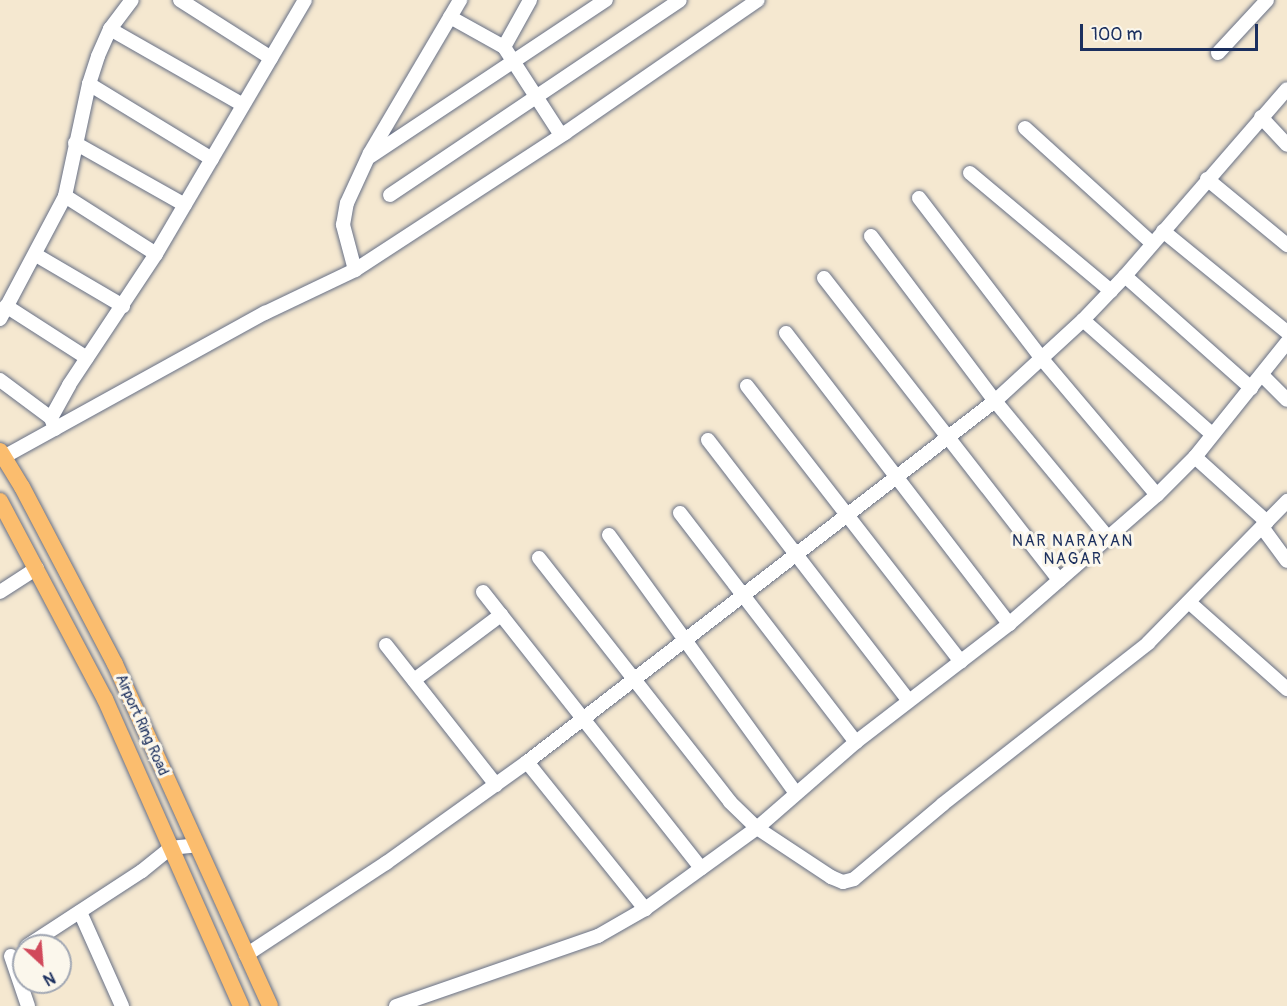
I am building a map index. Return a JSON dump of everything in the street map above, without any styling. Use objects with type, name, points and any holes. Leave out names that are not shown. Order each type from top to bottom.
[{"type":"main road","name":"Airport Ring Road","points":[[1,455],[115,664],[270,1006]]},
{"type":"main road","name":"Airport Ring Road","points":[[0,501],[105,699],[241,1006]]},
{"type":"street","points":[[87,358],[3,313],[36,255],[65,196],[89,84],[110,29],[132,0]]},
{"type":"street","points":[[180,0],[271,58]]},
{"type":"street","points":[[355,270],[343,225],[347,203],[367,159],[460,0]]},
{"type":"street","points":[[504,47],[530,0]]},
{"type":"street","points":[[367,159],[606,0]]},
{"type":"street","points":[[390,195],[680,0]]},
{"type":"street","points":[[1,455],[53,423],[265,313],[355,270],[561,135],[758,0]]},
{"type":"street","points":[[1218,53],[1267,0]]},
{"type":"street","points":[[53,423],[87,358],[156,254],[271,58],[301,1]]},
{"type":"street","points":[[450,17],[504,47],[561,135]]},
{"type":"street","points":[[110,29],[243,105]]},
{"type":"street","points":[[89,84],[212,159]]},
{"type":"street","points":[[246,955],[386,863],[528,762],[995,401],[1083,320],[1125,276],[1287,88]]},
{"type":"street","points":[[1261,117],[1287,145]]},
{"type":"street","points":[[1025,128],[1152,243]]},
{"type":"street","points":[[75,143],[185,205]]},
{"type":"street","points":[[970,173],[1111,291]]},
{"type":"street","points":[[1207,179],[1287,245]]},
{"type":"street","points":[[65,196],[156,254]]},
{"type":"street","points":[[919,198],[1042,359],[1157,495]]},
{"type":"street","points":[[1163,231],[1287,332]]},
{"type":"street","points":[[870,236],[995,401],[1109,538]]},
{"type":"street","points":[[36,255],[123,306]]},
{"type":"street","points":[[1125,276],[1251,388]]},
{"type":"street","points":[[825,278],[1059,580]]},
{"type":"street","points":[[1083,320],[1212,434]]},
{"type":"street","points":[[786,333],[1009,624]]},
{"type":"street","points":[[396,1006],[598,936],[645,909],[757,828],[856,742],[1009,624],[1157,495],[1195,457],[1287,342]]},
{"type":"street","points":[[1262,375],[1287,400]]},
{"type":"street","points":[[0,380],[53,423]]},
{"type":"street","points":[[747,386],[961,662]]},
{"type":"street","points":[[708,440],[909,701]]},
{"type":"street","points":[[1195,457],[1264,524],[1287,561]]},
{"type":"street","points":[[539,558],[714,785],[757,828],[831,877],[843,882],[854,879],[935,811],[1148,643],[1190,603],[1287,501]]},
{"type":"street","points":[[680,513],[856,742]]},
{"type":"street","points":[[609,535],[796,792]]},
{"type":"street","points":[[0,592],[37,568]]},
{"type":"street","points":[[483,592],[585,718],[701,868]]},
{"type":"street","points":[[1190,603],[1287,689]]},
{"type":"street","points":[[414,680],[501,615]]},
{"type":"street","points":[[386,645],[496,784]]},
{"type":"street","points":[[528,762],[645,909]]},
{"type":"street","points":[[46,934],[142,872],[170,848],[197,845]]},
{"type":"street","points":[[80,912],[122,1006]]},
{"type":"street","points":[[6,960],[28,1006]]},
{"type":"district","name":"NAR NARAYAN NAGAR","points":[[1073,550]]}]
